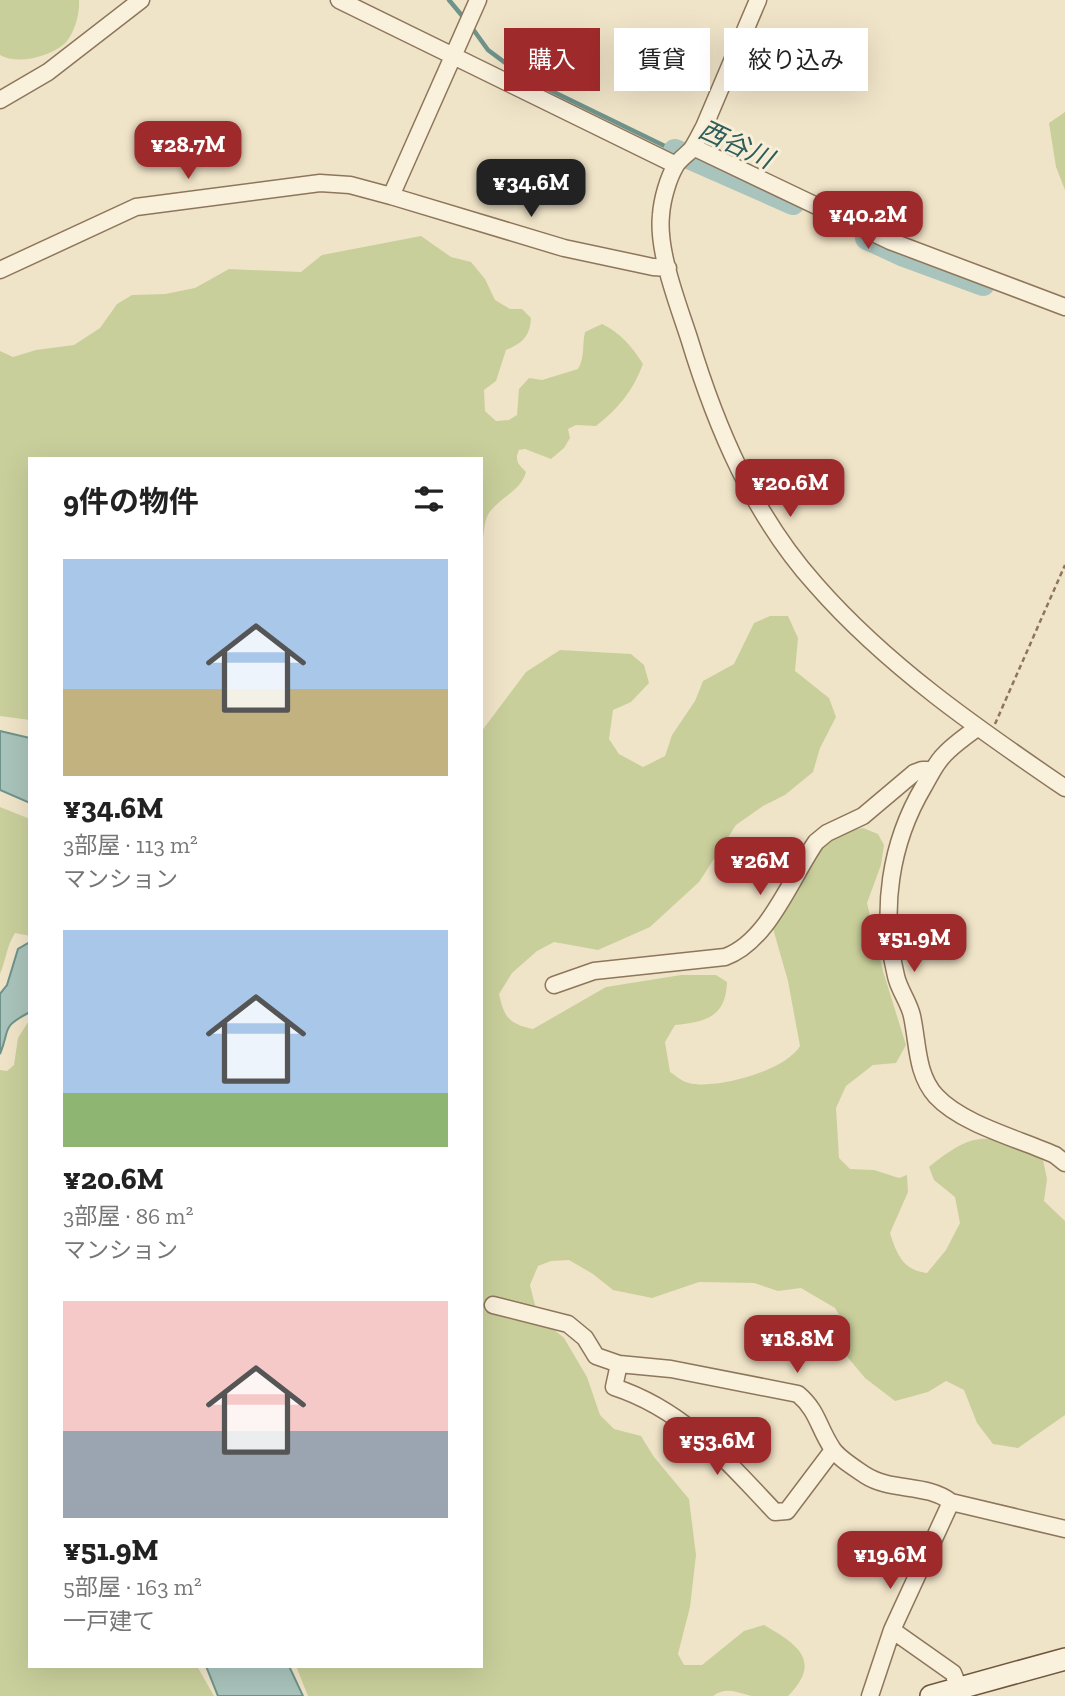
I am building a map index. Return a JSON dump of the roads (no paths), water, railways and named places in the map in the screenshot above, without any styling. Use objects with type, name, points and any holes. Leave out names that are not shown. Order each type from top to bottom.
[{"type":"street","points":[[0,100],[48,72],[141,0]]},
{"type":"street","points":[[339,0],[676,165]]},
{"type":"street","points":[[391,196],[478,0]]},
{"type":"street","points":[[758,0],[693,147],[676,165],[661,215],[668,268],[719,431],[749,490],[816,586],[864,633],[983,732],[1065,788]]},
{"type":"street","points":[[693,147],[890,241],[1065,307]]},
{"type":"street","points":[[0,270],[136,207],[320,183],[351,185],[564,248],[668,268]]},
{"type":"street","points":[[983,732],[944,755],[908,813],[895,848],[890,889],[890,936],[896,978],[912,1013],[917,1055],[925,1080],[937,1097],[958,1113],[1055,1155],[1065,1163]]},
{"type":"street","points":[[554,985],[594,971],[725,957],[738,952],[762,929],[816,842],[827,833],[863,816],[914,773],[933,770]]},
{"type":"street","points":[[493,1305],[568,1324],[585,1338],[596,1356],[619,1364],[671,1369],[798,1394],[812,1406],[833,1450],[868,1477],[891,1485],[941,1495],[951,1502],[1065,1529]]},
{"type":"street","points":[[619,1364],[614,1387],[663,1407],[715,1449],[775,1512],[787,1511],[833,1450]]},
{"type":"street","points":[[870,1696],[891,1630],[951,1502]]},
{"type":"street","points":[[891,1630],[953,1673],[959,1688]]},
{"type":"street","points":[[931,1696],[1065,1659]]},
{"type":"water","points":[[0,731],[28,738],[28,802],[0,790]]},
{"type":"water","points":[[28,943],[28,1013],[10,1025],[0,1054],[0,994],[7,985],[18,949]]},
{"type":"water","points":[[207,1668],[290,1668],[303,1696],[218,1696]]},
{"type":"waterway","name":"西谷川","points":[[449,0],[464,18]]},
{"type":"waterway","name":"西谷川","points":[[470,25],[488,50],[527,79],[675,151]]},
{"type":"waterway","name":"西谷川","points":[[675,151],[793,203]]},
{"type":"waterway","name":"西谷川","points":[[867,238],[904,255],[983,284]]}]
